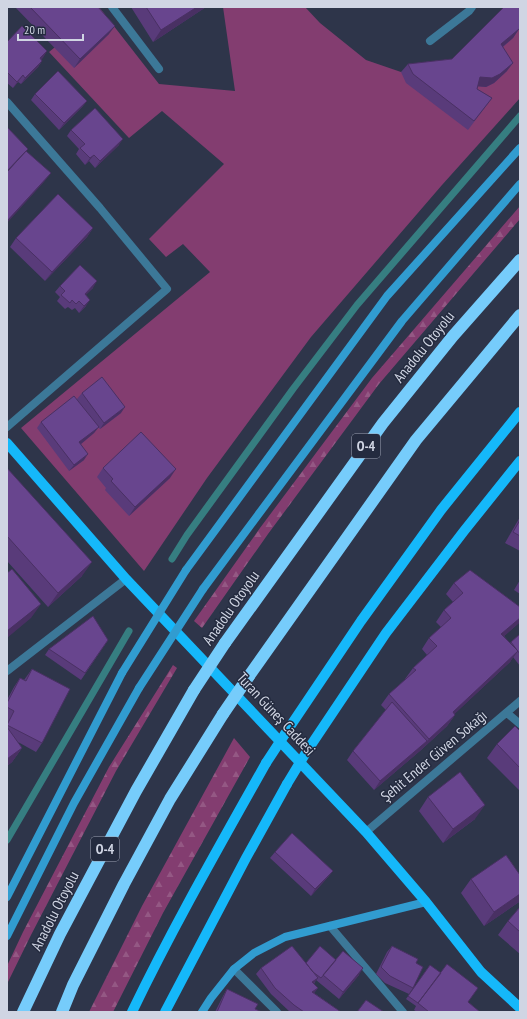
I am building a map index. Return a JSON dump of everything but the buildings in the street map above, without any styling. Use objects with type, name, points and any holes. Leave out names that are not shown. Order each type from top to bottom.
[{"type":"highway","name":"Anadolu Otoyolu","points":[[23,1012],[60,934],[136,792],[194,690],[225,643],[383,423],[453,336],[520,260]]},
{"type":"highway","name":"O-4","points":[[62,1012],[73,985],[170,799],[223,714],[416,440],[520,315]]},
{"type":"main road","points":[[132,1012],[156,962],[266,763],[360,621],[441,510],[520,412]]},
{"type":"main road","name":"Turan Güneş Caddesi","points":[[7,443],[126,578],[366,832],[426,902],[482,972],[520,1008]]},
{"type":"main road","points":[[165,1012],[246,858],[306,751],[386,633],[520,461]]},
{"type":"street","points":[[112,7],[159,69]]},
{"type":"street","points":[[430,41],[469,11],[472,7]]},
{"type":"street","points":[[7,102],[100,208],[167,289],[7,427]]},
{"type":"street","points":[[7,897],[122,673],[186,570],[387,296],[520,148]]},
{"type":"street","points":[[7,936],[74,803],[139,688],[203,589],[402,321],[520,184]]},
{"type":"street","points":[[7,671],[126,578]]},
{"type":"street","name":"Şehit Ender Güven Sokağı","points":[[366,832],[520,701]]},
{"type":"street","points":[[506,713],[520,724]]},
{"type":"street","points":[[202,1012],[234,969],[254,953],[285,937],[426,902]]},
{"type":"street","points":[[330,926],[403,1012]]},
{"type":"street","points":[[234,969],[276,1012]]},
{"type":"green space","points":[[77,7],[99,7],[159,84],[235,91],[223,7],[305,7],[320,23],[366,60],[401,72],[446,67],[520,7],[520,98],[442,185],[311,337],[207,478],[144,571],[21,428],[210,272],[183,244],[166,257],[149,239],[224,164],[162,111],[129,138],[49,52],[87,21]]},
{"type":"green space","points":[[520,206],[520,219],[379,384],[268,534],[202,628],[194,621],[260,528],[372,378]]},
{"type":"green space","points":[[173,665],[177,668],[116,771],[7,984],[7,966],[23,932],[109,767]]},
{"type":"green space","points":[[234,738],[250,757],[163,913],[113,1012],[89,1012],[142,906]]},
{"type":"waterway","points":[[172,559],[187,535],[293,389],[357,305],[520,116]]},
{"type":"waterway","points":[[7,840],[129,631]]}]
